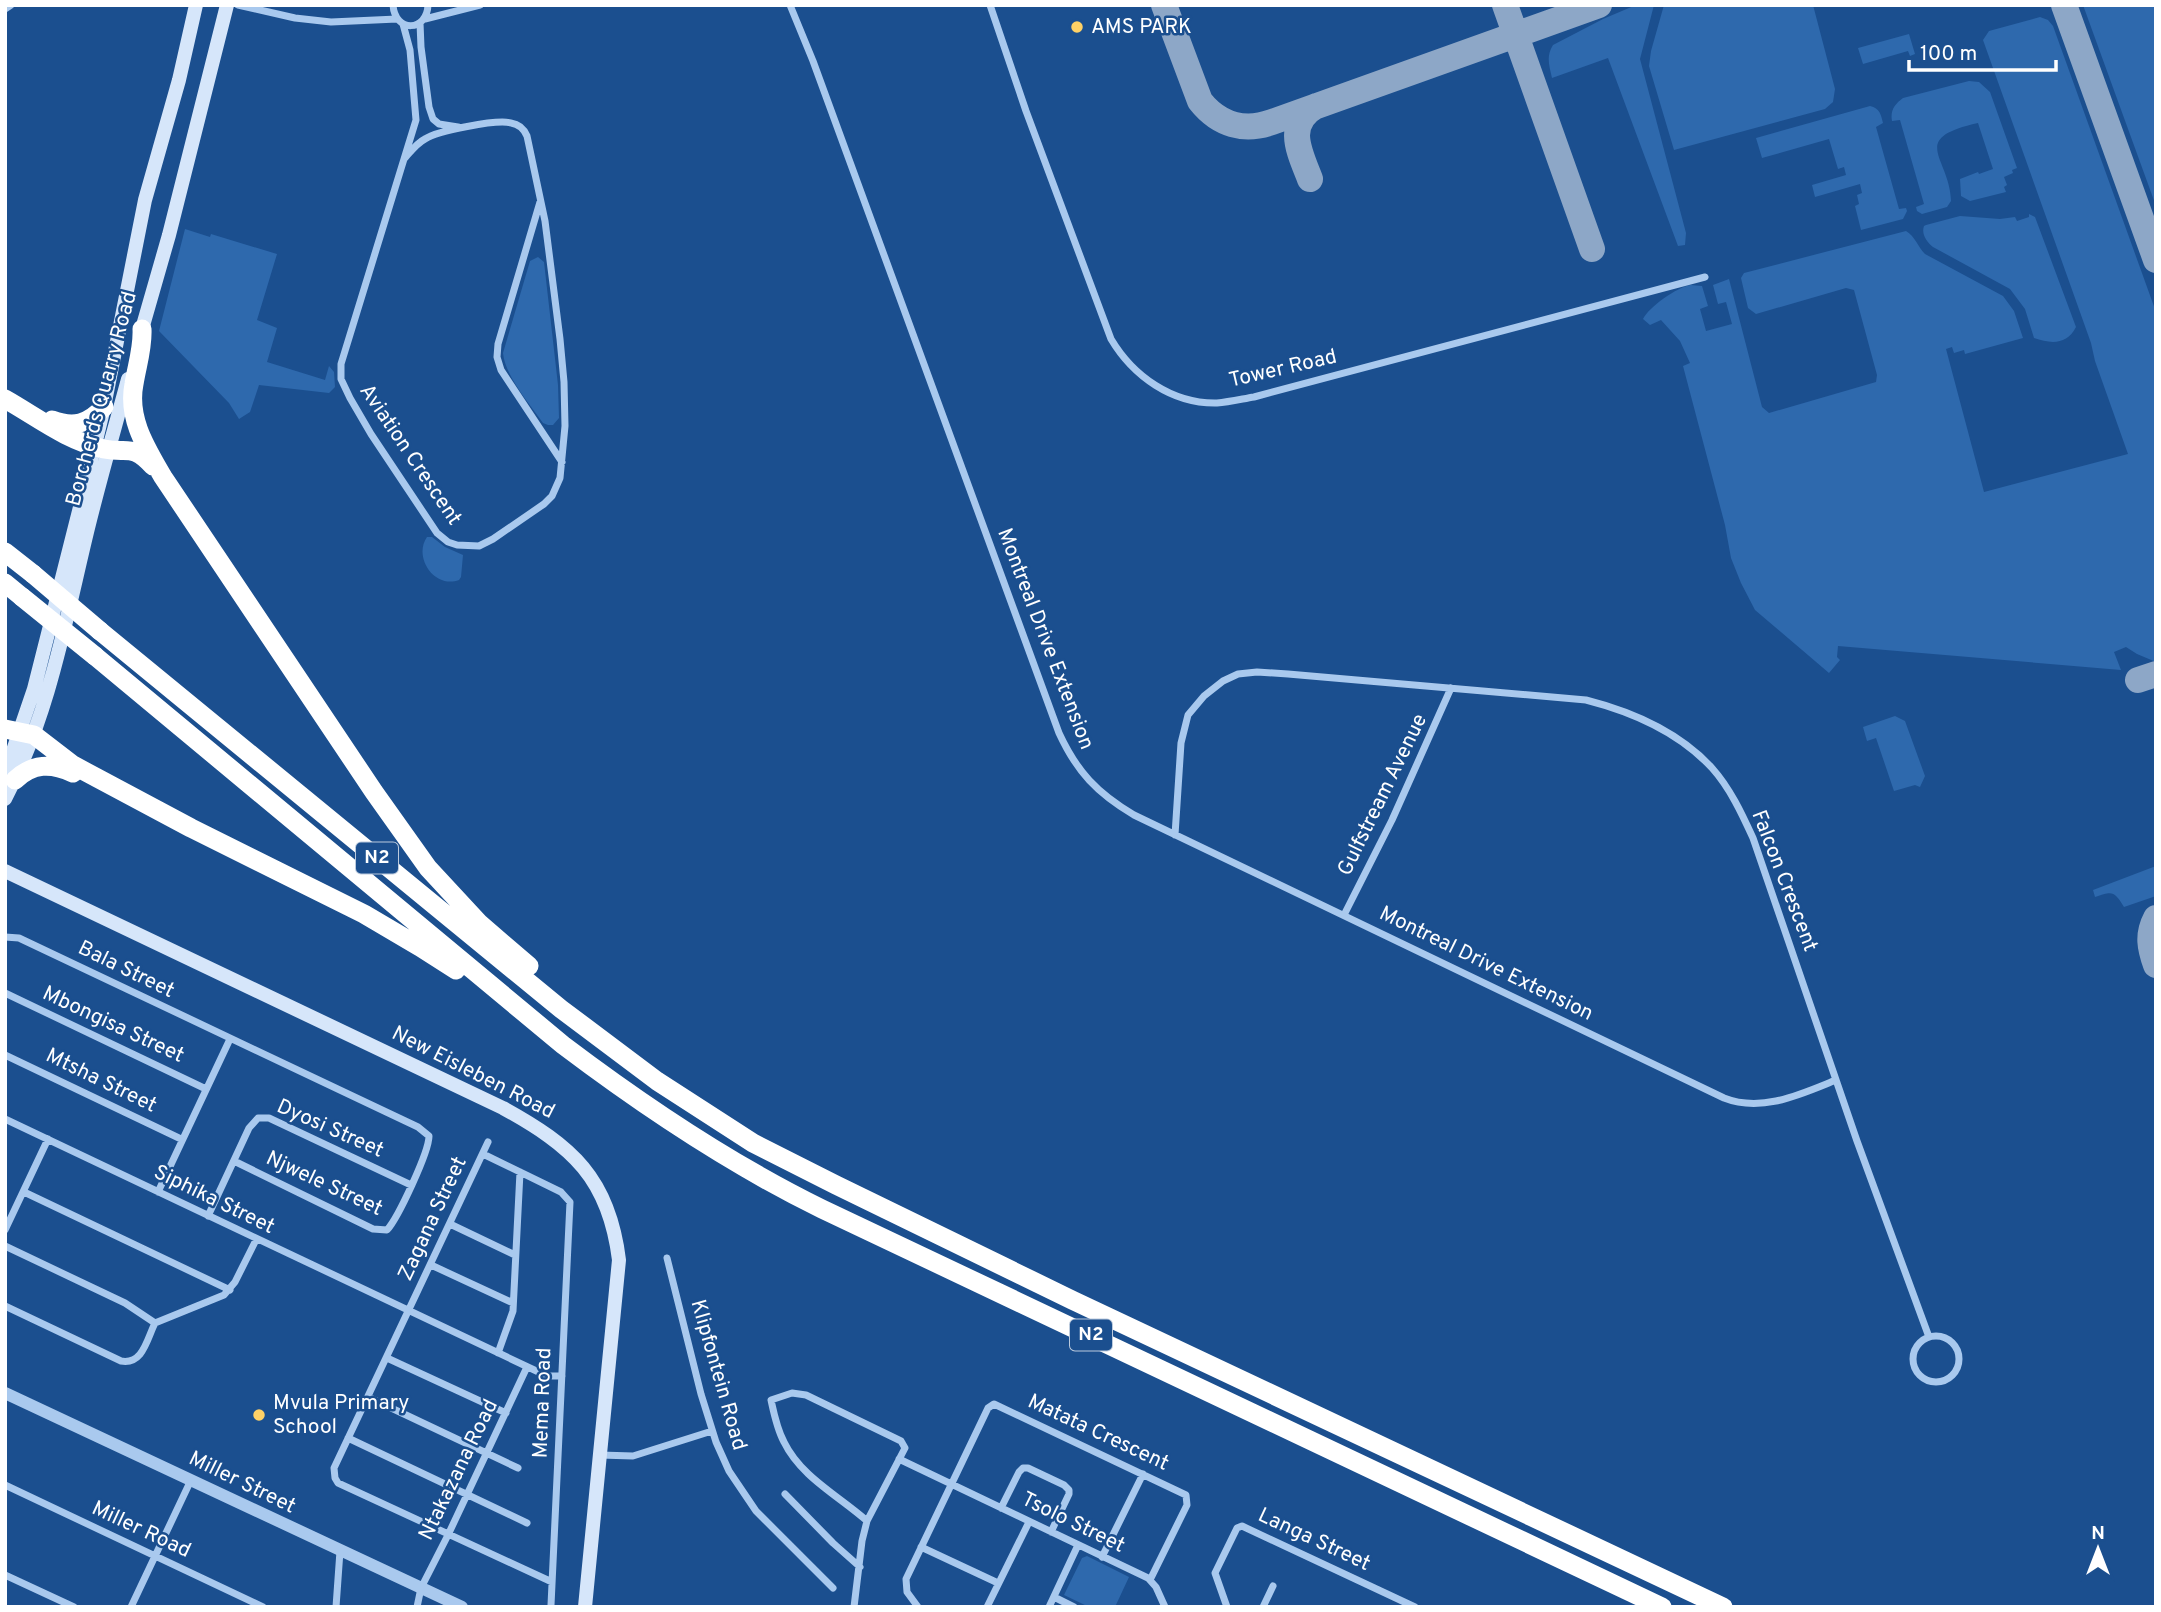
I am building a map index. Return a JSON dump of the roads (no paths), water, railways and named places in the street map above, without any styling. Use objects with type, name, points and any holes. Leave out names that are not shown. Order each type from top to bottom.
[{"type":"highway","points":[[142,329],[143,340],[133,390],[133,411],[145,445],[163,478],[393,820],[428,867],[488,931],[593,1020],[643,1058],[657,1081]]},
{"type":"highway","points":[[9,401],[54,421],[72,425],[82,424],[104,407]]},
{"type":"highway","points":[[9,401],[65,435],[101,449],[128,450],[140,454],[163,478]]},
{"type":"highway","name":"N2","points":[[5,552],[561,1009],[657,1081],[753,1143],[1072,1300],[1723,1607]]},
{"type":"highway","name":"N2","points":[[5,583],[541,1027],[618,1086],[702,1143],[790,1194],[1662,1607]]},
{"type":"highway","points":[[20,732],[107,783],[394,931],[541,1027]]},
{"type":"highway","points":[[10,777],[46,765],[62,767],[95,783],[107,783]]},
{"type":"main road","name":"Borcherds Quarry Road","points":[[5,799],[20,732],[50,685],[94,503],[104,407],[145,200],[179,80],[196,5]]},
{"type":"main road","name":"Borcherds Quarry Road","points":[[101,449],[142,329],[169,235],[227,5]]},
{"type":"main road","name":"New Eisleben Road","points":[[5,871],[531,1123],[566,1148],[590,1175],[603,1200],[615,1235],[619,1260],[585,1607]]},
{"type":"street","points":[[5,9],[11,5]]},
{"type":"street","points":[[238,5],[295,18],[331,22],[400,22],[412,26],[480,5]]},
{"type":"street","name":"Aviation Crescent","points":[[393,5],[410,50],[416,115],[341,364],[341,379],[371,433],[437,533],[457,545],[479,546],[544,504],[557,487],[563,463],[564,382],[541,198],[529,141],[524,131],[515,124],[504,122],[431,135],[405,158]]},
{"type":"street","name":"Aviation Crescent","points":[[428,5],[428,15],[422,21],[422,54],[431,115],[439,124],[465,128]]},
{"type":"street","name":"Montreal Drive Extension","points":[[790,5],[814,61],[1059,733],[1073,761],[1093,786],[1126,810],[1175,835],[1736,1102],[1758,1104],[1791,1097],[1836,1080]]},
{"type":"street","name":"Tower Road","points":[[990,5],[1026,111],[1111,339],[1128,365],[1157,387],[1176,396],[1191,401],[1216,403],[1254,397],[1705,277]]},
{"type":"street","name":"Aviation Crescent","points":[[541,198],[498,344],[497,357],[501,370],[563,463]]},
{"type":"street","name":"Falcon Crescent","points":[[1175,835],[1180,759],[1188,715],[1223,681],[1238,674],[1257,672],[1572,698],[1611,706],[1667,731],[1713,769],[1736,804],[1752,838],[1929,1337]]},
{"type":"street","name":"Gulfstream Avenue","points":[[1344,915],[1392,820],[1451,688]]},
{"type":"street","name":"Bala Street","points":[[6,937],[19,938],[418,1127],[428,1135],[429,1142]]},
{"type":"street","name":"Mbongisa Street","points":[[5,993],[206,1089]]},
{"type":"street","points":[[158,1192],[230,1039]]},
{"type":"street","name":"Mtsha Street","points":[[5,1055],[181,1139]]},
{"type":"street","name":"Dyosi Street","points":[[208,1216],[252,1124],[258,1118],[269,1118],[411,1185]]},
{"type":"street","name":"Siphika Street","points":[[5,1119],[527,1367],[547,1376],[562,1376]]},
{"type":"street","points":[[5,1230],[48,1139]]},
{"type":"street","name":"Njwele Street","points":[[234,1161],[373,1229],[387,1230],[411,1185],[429,1142]]},
{"type":"street","name":"Zagana Street","points":[[448,1535],[338,1483],[334,1468],[488,1142]]},
{"type":"street","points":[[483,1154],[520,1172],[513,1311],[498,1353]]},
{"type":"street","name":"Mema Road","points":[[520,1172],[561,1192],[570,1202],[551,1605]]},
{"type":"street","points":[[24,1192],[230,1290]]},
{"type":"street","points":[[450,1224],[515,1255]]},
{"type":"street","points":[[5,1306],[128,1363],[140,1356],[155,1323],[216,1299],[230,1290],[256,1240]]},
{"type":"street","points":[[5,1246],[125,1303],[155,1323]]},
{"type":"street","name":"Klipfontein Road","points":[[667,1258],[701,1394],[712,1431],[729,1471],[755,1511],[833,1588]]},
{"type":"street","points":[[431,1265],[513,1303]]},
{"type":"street","points":[[1929,1337],[1943,1337],[1955,1345],[1959,1352],[1959,1368],[1948,1380],[1940,1383],[1924,1380],[1914,1367],[1917,1346],[1929,1337]]},
{"type":"street","points":[[387,1358],[506,1413]]},
{"type":"street","name":"Ntakazana Road","points":[[417,1607],[421,1588],[527,1367]]},
{"type":"street","name":"Miller Street","points":[[5,1393],[461,1607]]},
{"type":"street","points":[[854,1607],[867,1521],[905,1448],[901,1441],[855,1417],[799,1394],[771,1400],[780,1434],[796,1459],[811,1476],[867,1521]]},
{"type":"street","points":[[368,1397],[518,1468]]},
{"type":"street","name":"Matata Crescent","points":[[952,1485],[988,1408],[994,1404],[1184,1493],[1188,1500],[1150,1580]]},
{"type":"street","points":[[600,1455],[633,1456],[712,1431]]},
{"type":"street","points":[[348,1438],[527,1523]]},
{"type":"street","name":"Tsolo Street","points":[[899,1459],[1150,1580]]},
{"type":"street","points":[[1001,1508],[1023,1468],[1064,1485],[1069,1494],[1051,1532]]},
{"type":"street","points":[[1102,1556],[1143,1474]]},
{"type":"street","points":[[131,1607],[191,1480]]},
{"type":"street","name":"Miller Road","points":[[5,1485],[262,1607]]},
{"type":"street","points":[[918,1607],[907,1592],[906,1579],[952,1485]]},
{"type":"street","points":[[785,1494],[837,1548],[860,1567]]},
{"type":"street","points":[[987,1607],[1029,1522]]},
{"type":"street","name":"Langa Street","points":[[1227,1607],[1215,1573],[1237,1528],[1242,1526],[1415,1607]]},
{"type":"street","points":[[448,1535],[552,1582]]},
{"type":"street","points":[[1049,1607],[1078,1545]]},
{"type":"street","points":[[921,1548],[998,1583]]},
{"type":"street","points":[[336,1607],[341,1551]]},
{"type":"street","points":[[5,1575],[74,1607]]},
{"type":"street","points":[[1150,1580],[1165,1607]]},
{"type":"street","points":[[1263,1607],[1273,1586]]},
{"type":"street","points":[[1054,1597],[1074,1607]]},
{"type":"place","name":"AMS PARK","points":[[1077,27]]},
{"type":"place","name":"Mvula Primary School","points":[[259,1415]]}]
